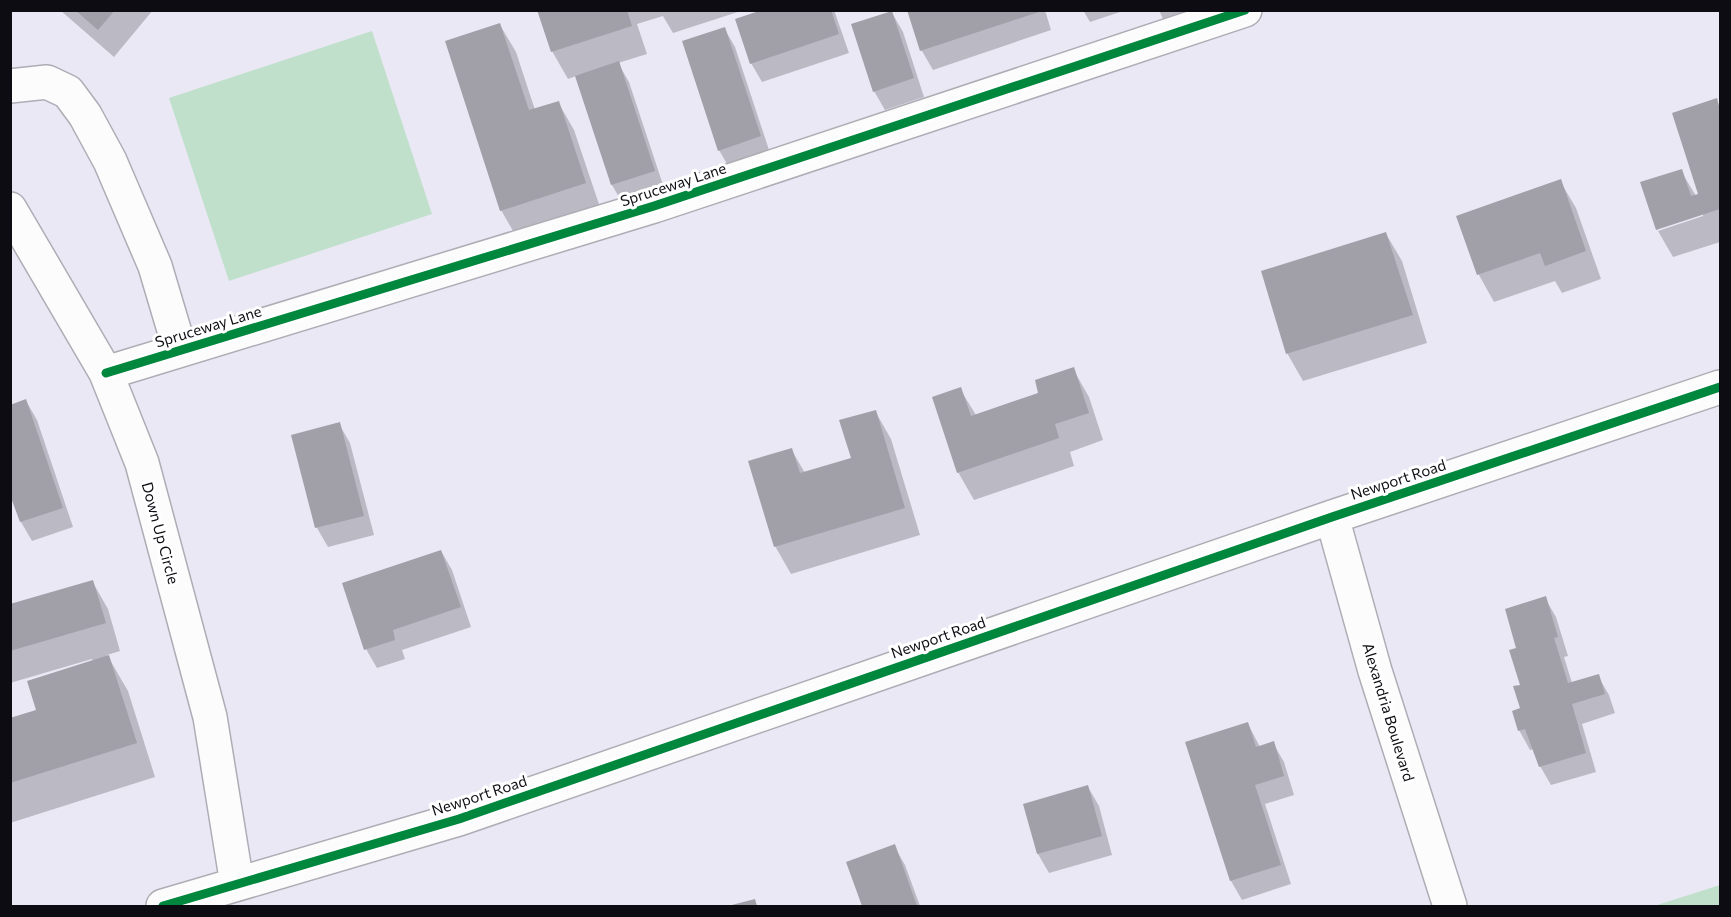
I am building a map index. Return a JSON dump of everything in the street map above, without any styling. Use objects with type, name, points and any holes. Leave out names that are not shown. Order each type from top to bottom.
[{"type":"street","name":"Spruceway Lane","points":[[106,373],[654,206],[1245,10]]},
{"type":"street","points":[[10,86],[47,82],[68,92],[85,115],[110,161],[155,266],[180,350]]},
{"type":"street","name":"Down Up Circle","points":[[10,209],[106,373],[142,463],[210,717],[237,884]]},
{"type":"street","name":"Newport Road","points":[[163,906],[459,819],[1332,517],[1720,387]]},
{"type":"street","name":"Alexandria Boulevard","points":[[1332,517],[1375,671],[1450,906]]},
{"type":"green space","points":[[372,31],[432,214],[229,281],[169,98]]},
{"type":"green space","points":[[1720,885],[1720,906],[1654,906]]},
{"type":"building","points":[[75,10],[115,10],[98,30]]},
{"type":"building","points":[[537,10],[627,10],[632,26],[551,52]]},
{"type":"building","points":[[762,10],[831,10],[839,34],[750,64],[735,19]]},
{"type":"building","points":[[907,10],[1042,10],[1042,11],[920,51]]},
{"type":"building","points":[[892,11],[914,78],[873,92],[851,24]]},
{"type":"building","points":[[500,23],[529,110],[559,101],[586,183],[500,211],[445,41]]},
{"type":"building","points":[[725,27],[761,136],[718,151],[682,41]]},
{"type":"building","points":[[619,61],[655,171],[611,185],[575,76]]},
{"type":"building","points":[[1717,98],[1720,110],[1720,209],[1656,230],[1640,182],[1682,169],[1691,196],[1698,194],[1672,113]]},
{"type":"building","points":[[1561,179],[1586,251],[1545,266],[1540,253],[1477,275],[1456,216]]},
{"type":"building","points":[[1386,232],[1413,315],[1286,354],[1261,271]]},
{"type":"building","points":[[1074,367],[1089,413],[1055,424],[1059,438],[957,473],[932,397],[961,387],[971,416],[1038,393],[1035,380]]},
{"type":"building","points":[[26,399],[63,508],[20,522],[10,495],[10,405]]},
{"type":"building","points":[[876,410],[905,508],[774,547],[748,461],[792,448],[800,473],[851,458],[839,420]]},
{"type":"building","points":[[340,422],[364,516],[315,528],[291,435]]},
{"type":"building","points":[[441,550],[461,607],[393,630],[395,640],[364,650],[342,583]]},
{"type":"building","points":[[93,580],[106,623],[10,651],[10,604]]},
{"type":"building","points":[[1546,596],[1558,637],[1554,638],[1568,683],[1599,674],[1605,694],[1572,704],[1586,753],[1539,767],[1525,729],[1518,731],[1512,711],[1520,708],[1513,686],[1520,685],[1509,650],[1516,648],[1505,609]]},
{"type":"building","points":[[109,655],[137,743],[10,783],[10,718],[36,710],[27,681]]},
{"type":"building","points":[[1248,722],[1256,747],[1274,741],[1284,776],[1255,785],[1281,865],[1230,881],[1185,742]]},
{"type":"building","points":[[1088,785],[1102,836],[1037,854],[1023,804]]},
{"type":"building","points":[[895,844],[917,906],[862,906],[846,862]]},
{"type":"building","points":[[755,899],[757,906],[728,906]]},
{"type":"cycle path","points":[[106,373],[654,206],[1245,10]]},
{"type":"cycle path","points":[[163,906],[459,819],[1332,517],[1720,387]]}]
